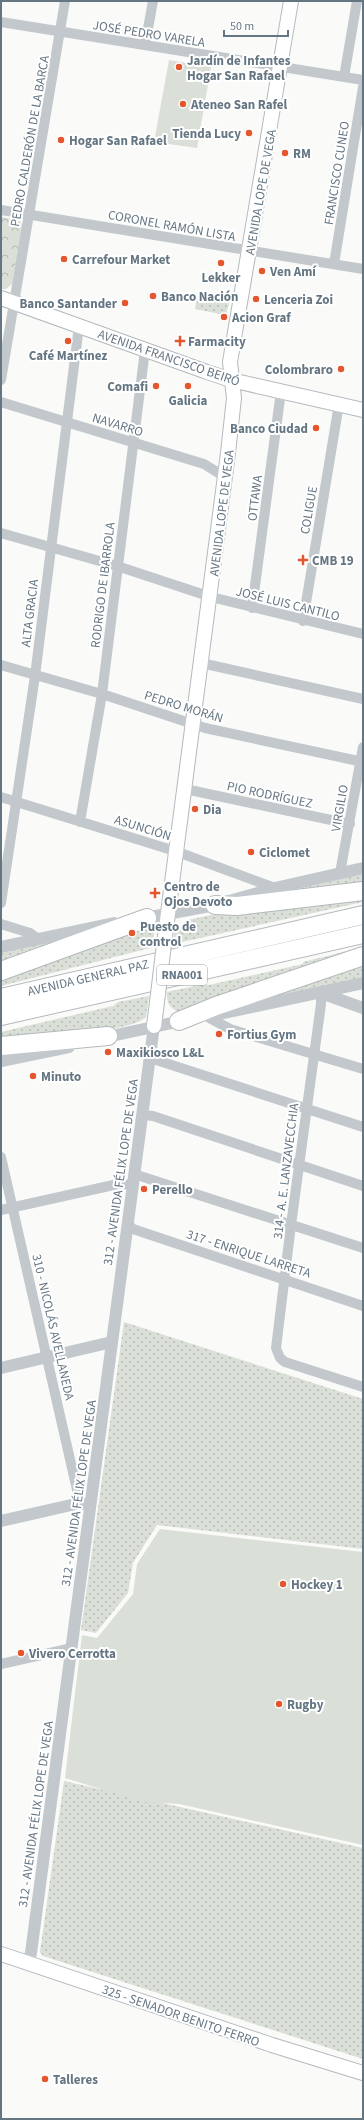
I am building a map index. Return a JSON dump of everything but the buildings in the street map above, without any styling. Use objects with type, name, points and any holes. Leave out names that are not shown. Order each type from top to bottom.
[{"type":"highway","points":[[215,905],[236,906],[363,891]]},
{"type":"highway","name":"AVENIDA GENERAL PAZ","points":[[1,998],[363,915]]},
{"type":"highway","points":[[1,971],[148,918]]},
{"type":"highway","name":"AVENIDA GENERAL PAZ","points":[[1,1016],[363,934]]},
{"type":"highway","points":[[179,1021],[216,1006],[363,956]]},
{"type":"highway","points":[[1,1046],[108,1036]]},
{"type":"main road","name":"AVENIDA LOPE DE VEGA","points":[[154,1026],[175,851],[211,597],[225,477],[234,398],[230,362],[281,68],[291,1]]},
{"type":"main road","name":"AVENIDA FRANCISCO BEIRÓ","points":[[7,300],[231,380],[363,410]]},
{"type":"main road","name":"325 - SENADOR BENITO FERRO","points":[[1,1954],[272,2045],[363,2073]]},
{"type":"street","name":"PEDRO CALDERÓN DE LA BARCA","points":[[1,380],[7,300],[30,214],[65,1]]},
{"type":"street","points":[[145,45],[153,1]]},
{"type":"street","points":[[344,77],[357,1]]},
{"type":"street","name":"JOSÉ PEDRO VARELA","points":[[1,22],[363,80]]},
{"type":"street","name":"FRANCISCO CUNEO","points":[[334,264],[363,87]]},
{"type":"street","name":"CORONEL RAMÓN LISTA","points":[[1,210],[363,269]]},
{"type":"street","name":"ALTA GRACIA","points":[[1,903],[15,801],[35,676],[50,546],[68,422],[79,326]]},
{"type":"street","name":"RODRIGO DE IBARROLA","points":[[80,822],[102,694],[132,442],[145,350]]},
{"type":"street","name":"OTTAWA","points":[[252,608],[281,391]]},
{"type":"street","name":"NAVARRO","points":[[1,402],[204,464],[225,477]]},
{"type":"street","name":"COLIGUE","points":[[303,620],[339,404]]},
{"type":"street","name":"JOSÉ LUIS CANTILO","points":[[1,533],[117,566],[211,597],[363,634]]},
{"type":"street","points":[[201,663],[363,699]]},
{"type":"street","name":"PEDRO MORÁN","points":[[1,665],[102,694],[192,724],[362,762]]},
{"type":"street","name":"VIRGILIO","points":[[340,873],[362,762],[363,747]]},
{"type":"street","name":"PIO RODRÍGUEZ","points":[[184,789],[350,824]]},
{"type":"street","name":"ASUNCIÓN","points":[[1,797],[175,851],[275,888]]},
{"type":"street","points":[[1,947],[111,923],[168,915],[215,905],[275,888],[363,868]]},
{"type":"street","points":[[1,924],[30,933],[38,939]]},
{"type":"street","points":[[1,1061],[86,1043],[108,1036],[154,1026],[321,993],[363,983]]},
{"type":"street","points":[[321,993],[363,1008]]},
{"type":"street","name":"314 - A. E. LANZAVECCHIA","points":[[321,993],[291,1224],[277,1353],[285,1362],[363,1387]]},
{"type":"street","points":[[206,1016],[230,1029],[363,1069]]},
{"type":"street","name":"312 - AVENIDA FÉLIX LOPE DE VEGA","points":[[28,1963],[31,1953],[72,1648],[85,1504],[112,1342],[154,1026]]},
{"type":"street","points":[[150,1058],[363,1127]]},
{"type":"street","points":[[142,1115],[153,1116],[363,1186]]},
{"type":"street","name":"310 - NICOLÁS AVELLANEDA","points":[[1,1157],[48,1357],[85,1504]]},
{"type":"street","points":[[1,1210],[133,1180],[291,1224],[363,1248]]},
{"type":"street","name":"317 - ENRIQUE LARRETA","points":[[128,1224],[134,1229],[285,1278],[363,1306]]},
{"type":"street","points":[[1,1368],[112,1342]]},
{"type":"street","points":[[1,1521],[85,1504]]},
{"type":"street","points":[[1,1664],[72,1648]]},
{"type":"green space","name":"Ateneo San Rafel","points":[[169,60],[211,67],[197,148],[154,142]]},
{"type":"green space","points":[[1,217],[19,220],[23,226],[12,284],[6,289],[1,289]]},
{"type":"green space","points":[[197,297],[229,303],[226,315],[195,309]]},
{"type":"green space","points":[[363,874],[363,885],[287,895],[288,891]]},
{"type":"green space","points":[[363,897],[363,902],[173,944],[176,930],[183,924],[187,923],[187,920],[231,911]]},
{"type":"green space","points":[[146,927],[154,933],[154,947],[1,986],[1,975]]},
{"type":"green space","points":[[73,936],[1,966],[1,953]]},
{"type":"green space","points":[[363,947],[363,951],[180,1012],[169,1005],[167,999],[167,992],[204,984],[209,985],[303,964],[303,962]]},
{"type":"green space","points":[[363,959],[363,982],[236,1004]]},
{"type":"green space","points":[[149,996],[146,1017],[137,1022],[121,1027],[78,1034],[1,1040],[1,1032],[113,1006],[118,1002]]},
{"type":"green space","points":[[124,1322],[363,1399],[363,1549],[157,1525],[133,1563],[128,1593],[96,1633],[81,1630]]},
{"type":"green space","points":[[160,1529],[363,1552],[363,1845],[179,1804],[143,1802],[65,1778],[82,1635],[97,1638],[133,1594],[137,1564]]},
{"type":"green space","points":[[64,1781],[363,1848],[363,2059],[43,1956],[40,1952]]},
{"type":"place","name":"Jardín de Infantes Hogar San Rafael","points":[[179,67]]},
{"type":"place","name":"Ateneo San Rafel","points":[[183,104]]},
{"type":"place","name":"Tienda Lucy","points":[[249,133]]},
{"type":"place","name":"Hogar San Rafael","points":[[61,140]]},
{"type":"place","name":"RM","points":[[285,153]]},
{"type":"place","name":"Carrefour Market","points":[[64,259]]},
{"type":"place","name":"Lekker","points":[[221,263]]},
{"type":"place","name":"Ven Amí","points":[[262,271]]},
{"type":"place","name":"Banco Nación","points":[[153,296]]},
{"type":"place","name":"Lenceria Zoi","points":[[256,299]]},
{"type":"place","name":"Banco Santander","points":[[125,303]]},
{"type":"place","name":"Acion Graf","points":[[224,317]]},
{"type":"place","name":"Café Martínez","points":[[68,341]]},
{"type":"place","name":"Farmacity","points":[[180,341]]},
{"type":"place","name":"Colombraro","points":[[341,369]]},
{"type":"place","name":"Comafi","points":[[156,386]]},
{"type":"place","name":"Galicia","points":[[188,386]]},
{"type":"place","name":"Banco Ciudad","points":[[316,428]]},
{"type":"place","name":"CMB 19","points":[[303,560]]},
{"type":"place","name":"Dia","points":[[195,809]]},
{"type":"place","name":"Ciclomet","points":[[251,852]]},
{"type":"place","name":"Centro de Ojos Devoto","points":[[155,893]]},
{"type":"place","name":"Puesto de control","points":[[132,933]]},
{"type":"place","name":"Fortius Gym","points":[[219,1034]]},
{"type":"place","name":"Maxikiosco L&L","points":[[108,1052]]},
{"type":"place","name":"Minuto","points":[[33,1076]]},
{"type":"place","name":"Perello","points":[[144,1189]]},
{"type":"place","name":"Hockey 1","points":[[283,1584]]},
{"type":"place","name":"Vivero Cerrotta","points":[[21,1653]]},
{"type":"place","name":"Rugby","points":[[279,1704]]},
{"type":"place","name":"Talleres","points":[[45,2079]]}]
